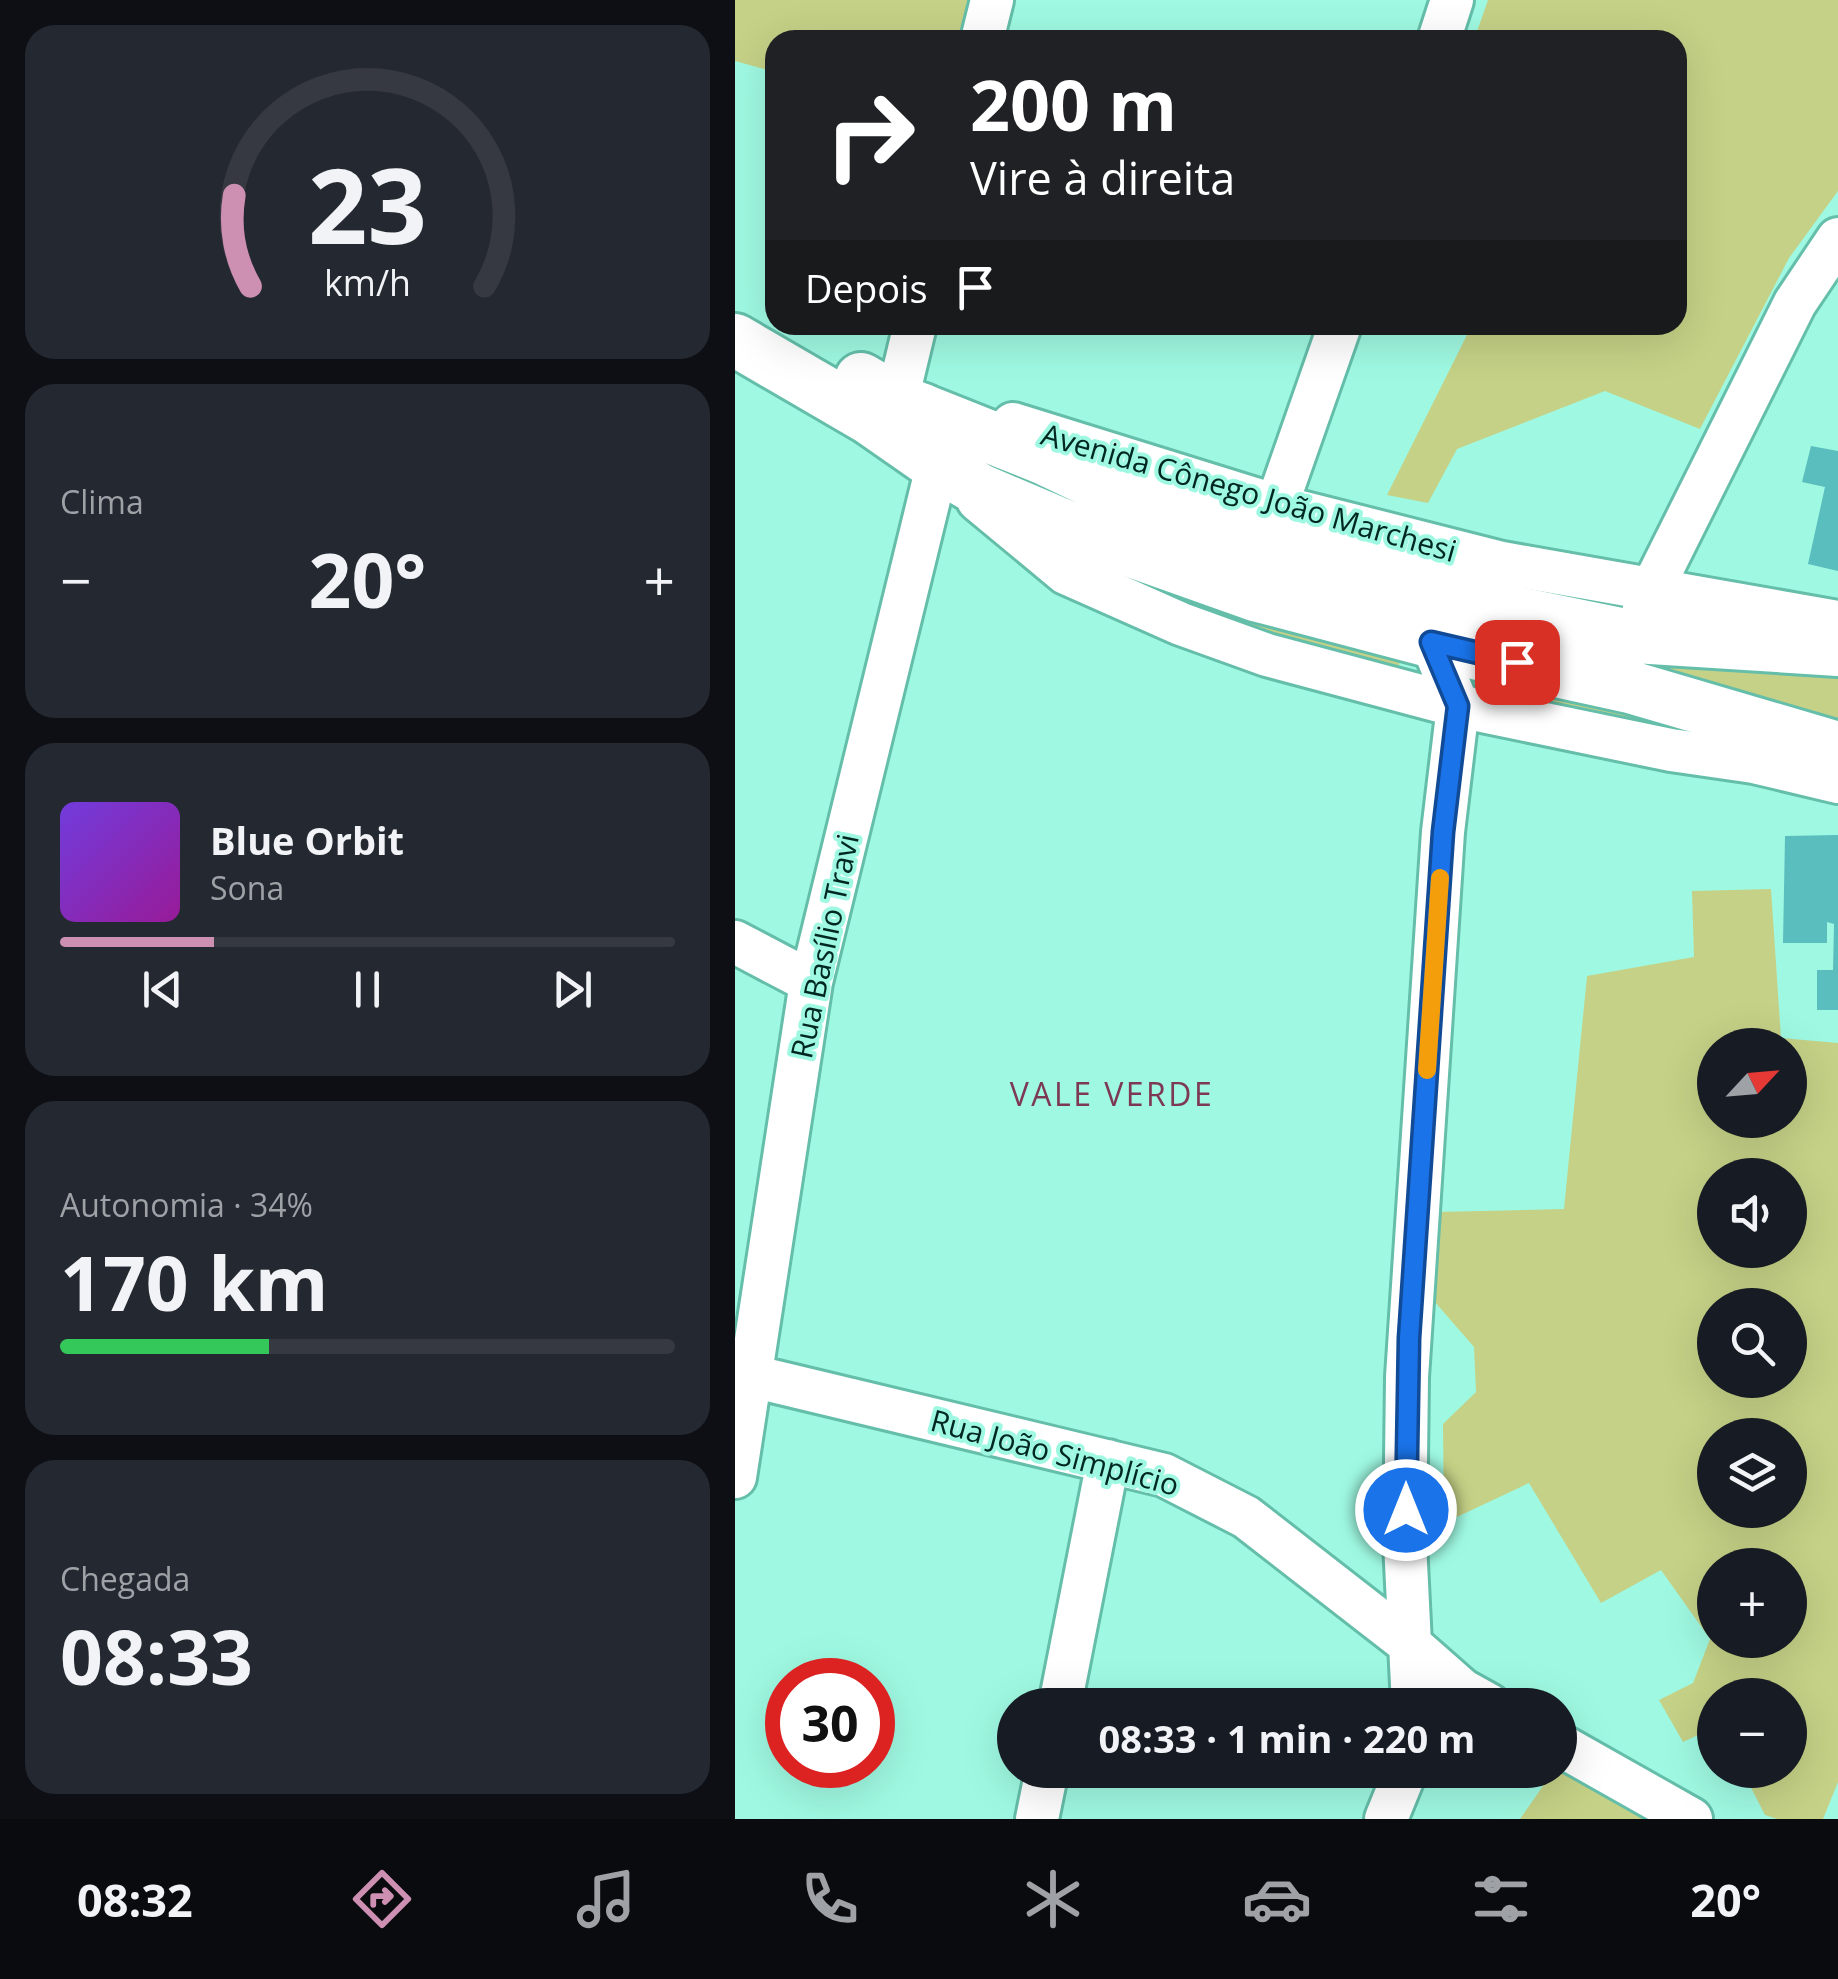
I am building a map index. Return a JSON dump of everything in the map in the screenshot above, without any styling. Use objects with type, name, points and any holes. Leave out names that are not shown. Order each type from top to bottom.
[{"type":"main road","points":[[735,304],[765,322]]},
{"type":"main road","points":[[787,335],[897,400],[942,444],[980,490],[1085,536],[1255,595],[1431,642],[1630,687],[1835,755]]},
{"type":"main road","points":[[735,340],[869,418],[942,444]]},
{"type":"main road","name":"Avenida Cônego João Marchesi","points":[[942,444],[1043,458],[1163,515],[1269,528],[1489,607],[1635,637],[1838,650]]},
{"type":"main road","points":[[1754,762],[1835,755]]},
{"type":"street","points":[[984,30],[992,0]]},
{"type":"street","points":[[1442,30],[1453,0]]},
{"type":"street","points":[[1635,637],[1652,588],[1795,303],[1838,239]]},
{"type":"street","points":[[897,400],[913,335]]},
{"type":"street","points":[[1269,528],[1337,335]]},
{"type":"street","name":"Avenida Cônego João Marchesi","points":[[897,400],[999,419],[1269,528],[1502,562],[1838,622]]},
{"type":"street","points":[[942,444],[1066,573],[1124,600],[1267,655],[1458,706],[1671,750],[1754,762]]},
{"type":"street","name":"Rua Basílio Travi","points":[[735,1477],[744,1374],[811,982],[942,444]]},
{"type":"street","points":[[1413,1688],[1405,1542],[1407,1377],[1442,852],[1458,706],[1431,642]]},
{"type":"street","points":[[735,942],[811,982]]},
{"type":"street","name":"Rua João Simplício","points":[[744,1374],[1164,1475],[1246,1517],[1460,1688]]},
{"type":"street","points":[[1063,1688],[1108,1461]]},
{"type":"street","points":[[1577,1755],[1691,1819]]},
{"type":"street","points":[[1037,1819],[1043,1788]]},
{"type":"street","points":[[1386,1819],[1399,1788]]},
{"type":"green space","points":[[735,0],[979,0],[972,30],[765,30],[765,69],[735,61]]},
{"type":"green space","points":[[1488,0],[1838,0],[1838,191],[1789,258],[1700,429],[1605,391],[1457,449],[1428,503],[1387,495],[1467,335],[1687,335],[1687,30],[1478,30]]},
{"type":"green space","points":[[950,439],[1838,667],[1838,726],[1367,612],[977,466]]},
{"type":"green space","points":[[1083,549],[1401,655],[1398,671],[1165,604]]},
{"type":"green space","points":[[1472,667],[1731,743],[1466,691]]},
{"type":"green space","points":[[1771,889],[1780,1028],[1697,1028],[1697,1138],[1807,1138],[1807,1040],[1838,1043],[1838,1782],[1823,1819],[1777,1819],[1765,1815],[1751,1788],[1807,1788],[1807,1678],[1697,1678],[1697,1735],[1683,1742],[1659,1700],[1693,1683],[1703,1658],[1807,1658],[1807,1548],[1697,1548],[1697,1621],[1661,1570],[1601,1603],[1529,1483],[1444,1523],[1443,1424],[1476,1392],[1474,1347],[1434,1301],[1436,1212],[1564,1209],[1587,976],[1694,957],[1692,891]]},
{"type":"green space","points":[[1577,1778],[1654,1819],[1520,1819],[1542,1788],[1577,1788]]},
{"type":"building","points":[[1811,446],[1838,451],[1838,571],[1808,564],[1825,487],[1802,482]]},
{"type":"building","points":[[1838,835],[1838,1010],[1817,1010],[1817,970],[1833,970],[1834,924],[1827,922],[1827,943],[1783,943],[1785,836]]},
{"type":"slow traffic","points":[[1427,1070],[1440,878]]},
{"type":"district","name":"VALE VERDE","points":[[1112,1093]]},
{"type":"route","points":[[1406,1510],[1409,1338],[1443,832],[1458,706],[1431,642],[1517,662]]}]
